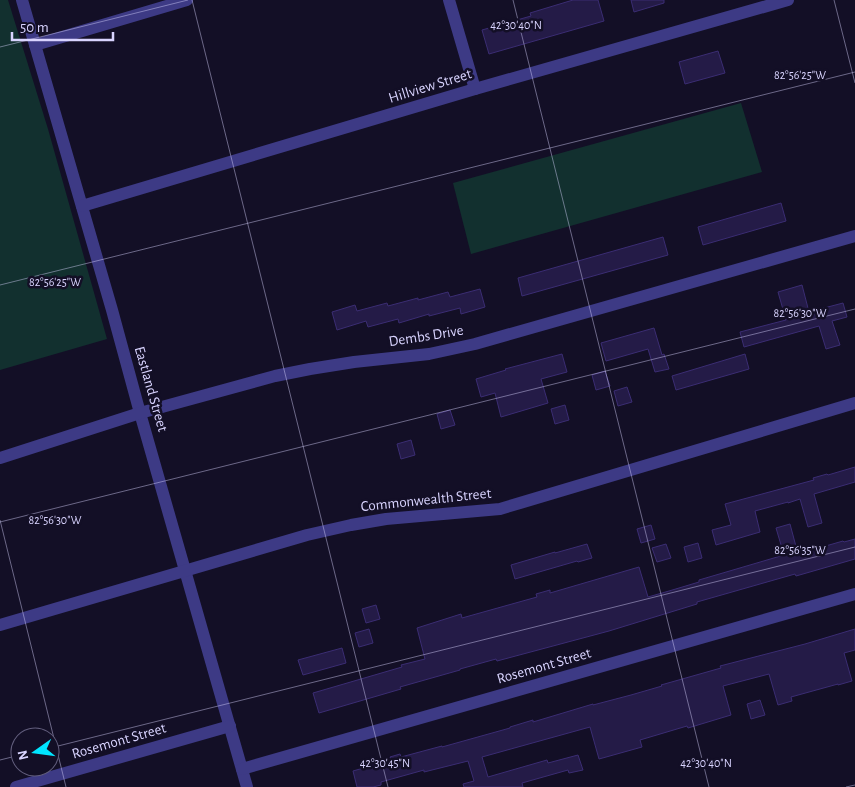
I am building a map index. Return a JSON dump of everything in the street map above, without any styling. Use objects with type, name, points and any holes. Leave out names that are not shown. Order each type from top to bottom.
[{"type":"street","name":"Eastland Street","points":[[22,0],[247,787]]},
{"type":"street","points":[[35,45],[187,0]]},
{"type":"street","points":[[449,0],[475,89]]},
{"type":"street","name":"Hillview Street","points":[[82,206],[475,89],[788,0]]},
{"type":"street","name":"Dembs Drive","points":[[0,458],[140,414],[241,385],[310,369],[429,354],[475,344],[855,236]]},
{"type":"street","name":"Commonwealth Street","points":[[0,625],[185,570],[351,525],[500,509],[855,403]]},
{"type":"street","name":"Rosemont Street","points":[[242,769],[855,594]]},
{"type":"street","name":"Rosemont Street","points":[[16,787],[230,726]]},
{"type":"green space","points":[[0,0],[8,0],[48,129],[107,339],[0,370]]},
{"type":"green space","points":[[741,103],[762,172],[471,254],[453,183]]},
{"type":"building","points":[[573,0],[598,0],[604,21],[489,54],[482,30],[531,16],[530,13]]},
{"type":"building","points":[[631,0],[664,0],[664,3],[634,12]]},
{"type":"building","points":[[718,51],[725,73],[685,84],[679,62]]},
{"type":"building","points":[[781,203],[786,221],[703,245],[698,227]]},
{"type":"building","points":[[663,237],[668,255],[522,296],[518,278]]},
{"type":"building","points":[[802,285],[809,312],[843,303],[847,317],[832,321],[840,345],[826,349],[819,326],[744,347],[740,332],[786,320],[778,292]]},
{"type":"building","points":[[480,289],[485,307],[461,314],[460,308],[429,316],[429,314],[399,323],[398,319],[368,327],[366,321],[337,330],[332,312],[355,305],[357,311],[387,303],[388,306],[418,298],[418,300],[448,292],[450,297]]},
{"type":"building","points":[[654,328],[662,355],[664,354],[669,369],[655,372],[648,349],[606,361],[601,343]]},
{"type":"building","points":[[562,354],[567,372],[541,379],[548,403],[501,417],[495,393],[481,397],[476,379],[505,369]]},
{"type":"building","points":[[745,354],[749,369],[676,390],[672,376]]},
{"type":"building","points":[[605,371],[610,386],[596,390],[592,375]]},
{"type":"building","points":[[627,387],[632,402],[618,406],[614,391]]},
{"type":"building","points":[[565,405],[569,420],[555,424],[551,409]]},
{"type":"building","points":[[450,410],[455,425],[441,429],[437,414]]},
{"type":"building","points":[[411,440],[415,455],[401,459],[397,444]]},
{"type":"building","points":[[855,467],[855,482],[814,494],[822,523],[808,527],[800,499],[755,511],[760,532],[716,545],[712,530],[731,525],[725,504]]},
{"type":"building","points":[[790,524],[798,554],[855,539],[855,559],[697,602],[697,604],[609,631],[460,669],[400,687],[401,689],[319,713],[313,693],[425,659],[417,628],[461,614],[462,618],[537,597],[536,594],[550,590],[550,593],[639,567],[648,597],[784,555],[776,528]]},
{"type":"building","points":[[651,525],[655,539],[641,543],[637,529]]},
{"type":"building","points":[[698,543],[702,558],[688,562],[684,547]]},
{"type":"building","points":[[587,544],[592,558],[515,579],[511,565]]},
{"type":"building","points":[[666,544],[671,558],[657,562],[652,548]]},
{"type":"building","points":[[376,605],[380,619],[366,623],[362,609]]},
{"type":"building","points":[[369,629],[373,643],[359,647],[355,633]]},
{"type":"building","points":[[855,629],[855,650],[844,653],[852,681],[791,697],[792,701],[778,705],[769,674],[723,686],[731,715],[640,740],[642,747],[599,759],[590,727],[482,757],[488,777],[547,760],[548,763],[578,755],[583,770],[569,773],[568,770],[522,783],[523,787],[464,787],[463,784],[474,781],[468,761],[424,772],[424,770],[381,782],[381,785],[373,787],[357,787],[353,771],[391,760],[390,757],[400,754],[401,757],[442,747],[533,720],[533,722],[662,686],[721,668],[720,666]]},
{"type":"building","points":[[342,648],[346,663],[303,675],[298,660]]},
{"type":"building","points":[[760,700],[765,715],[751,719],[747,704]]}]
